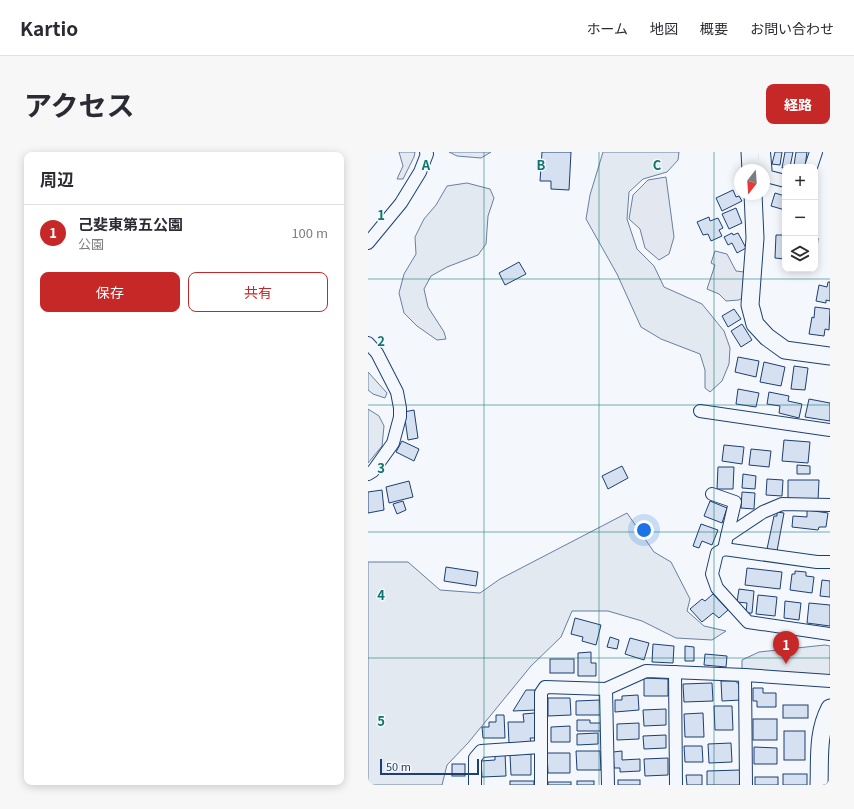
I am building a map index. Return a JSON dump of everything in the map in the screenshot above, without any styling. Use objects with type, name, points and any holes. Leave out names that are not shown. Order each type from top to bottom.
[{"type":"street","points":[[368,243],[405,197],[420,172],[427,154],[426,152]]},
{"type":"street","points":[[750,152],[751,164]]},
{"type":"street","points":[[764,152],[766,176],[782,180]]},
{"type":"street","points":[[812,164],[816,152]]},
{"type":"street","points":[[753,200],[755,238],[750,305],[755,324],[767,338],[785,350],[830,356]]},
{"type":"street","points":[[368,343],[378,353],[397,392],[400,418],[393,444],[373,472],[368,474]]},
{"type":"street","points":[[700,411],[830,430]]},
{"type":"street","points":[[712,494],[735,502],[724,549]]},
{"type":"street","points":[[727,536],[763,512],[782,504],[830,505]]},
{"type":"street","points":[[830,560],[817,562],[724,549],[717,553],[712,574],[717,588],[748,622],[830,634]]},
{"type":"street","points":[[541,785],[541,693],[546,687],[606,689],[646,671],[745,675],[830,681]]},
{"type":"street","points":[[675,672],[676,785]]},
{"type":"street","points":[[745,675],[746,785]]},
{"type":"street","points":[[606,689],[608,785]]},
{"type":"street","points":[[819,785],[820,742],[823,720],[830,708]]},
{"type":"street","points":[[476,785],[475,758],[481,751],[540,747]]},
{"type":"shaded area","points":[[399,152],[415,152],[403,179],[397,179],[403,166]]},
{"type":"shaded area","points":[[449,152],[491,152],[481,158],[457,156]]},
{"type":"shaded area","points":[[603,152],[679,152],[678,160],[667,172],[643,179],[629,192],[627,219],[637,249],[654,266],[664,287],[702,304],[724,331],[730,348],[729,364],[722,381],[710,392],[705,388],[705,370],[700,354],[661,339],[641,327],[617,274],[586,219],[590,195]]},
{"type":"shaded area","points":[[666,177],[674,237],[669,254],[659,260],[645,248],[640,229],[629,219],[633,195],[648,180]]},
{"type":"shaded area","points":[[467,183],[490,189],[494,198],[488,216],[486,244],[478,255],[447,267],[431,276],[424,289],[428,307],[444,332],[446,339],[437,340],[417,326],[404,313],[399,293],[404,274],[416,254],[415,237],[424,219],[436,205],[447,186]]},
{"type":"shaded area","points":[[715,251],[727,254],[736,271],[744,272],[742,298],[739,300],[726,301],[719,294],[707,289],[715,265],[711,263]]},
{"type":"shaded area","points":[[368,372],[387,393],[385,398],[373,394],[368,390]]},
{"type":"shaded area","points":[[368,409],[379,416],[384,426],[382,446],[368,463]]},
{"type":"shaded area","points":[[627,513],[654,552],[671,562],[690,599],[687,611],[704,626],[726,631],[712,640],[676,638],[642,621],[608,611],[572,611],[561,637],[531,666],[468,743],[447,765],[442,785],[368,785],[368,562],[408,562],[440,590],[480,593],[500,579]]},
{"type":"shaded area","points":[[825,645],[830,646],[830,675],[742,669],[742,660],[759,652]]},
{"type":"building","points":[[542,152],[571,152],[569,190],[551,189],[551,181],[540,181]]},
{"type":"building","points":[[775,152],[782,152],[780,165],[772,164]]},
{"type":"building","points":[[785,152],[793,152],[791,164],[783,164]]},
{"type":"building","points":[[796,152],[807,152],[805,164],[794,164]]},
{"type":"building","points":[[733,190],[734,200],[742,201],[722,211],[716,198]]},
{"type":"building","points":[[775,193],[782,195],[782,209],[771,206]]},
{"type":"building","points":[[736,208],[742,223],[729,229],[722,214]]},
{"type":"building","points":[[709,217],[710,221],[718,218],[723,228],[719,230],[722,236],[711,241],[708,234],[703,235],[697,222]]},
{"type":"building","points":[[732,233],[733,235],[738,233],[746,248],[737,253],[732,243],[728,245],[724,237]]},
{"type":"building","points":[[776,235],[782,235],[782,259],[775,258]]},
{"type":"building","points":[[519,262],[526,274],[505,285],[499,273]]},
{"type":"building","points":[[828,282],[830,282],[830,301],[826,300],[826,303],[816,301],[819,285],[827,287]]},
{"type":"building","points":[[815,307],[830,309],[829,330],[825,329],[824,336],[809,334],[812,317],[814,318]]},
{"type":"building","points":[[734,309],[741,319],[728,327],[722,316]]},
{"type":"building","points":[[742,324],[752,340],[741,347],[731,331]]},
{"type":"building","points":[[738,357],[759,361],[756,377],[735,372]]},
{"type":"building","points":[[764,362],[785,367],[781,386],[760,382]]},
{"type":"building","points":[[794,366],[808,368],[805,390],[791,389]]},
{"type":"building","points":[[738,389],[759,393],[756,407],[736,404]]},
{"type":"building","points":[[769,392],[789,396],[788,401],[802,404],[799,418],[779,413],[780,406],[767,404]]},
{"type":"building","points":[[809,399],[830,403],[830,421],[805,417]]},
{"type":"building","points":[[414,410],[418,438],[408,440],[404,412]]},
{"type":"building","points":[[784,440],[810,442],[808,463],[782,461]]},
{"type":"building","points":[[402,441],[419,449],[414,461],[396,452]]},
{"type":"building","points":[[724,445],[744,447],[742,464],[722,461]]},
{"type":"building","points":[[751,449],[771,451],[769,467],[749,465]]},
{"type":"building","points":[[797,465],[810,466],[810,474],[797,474]]},
{"type":"building","points":[[622,466],[628,478],[608,489],[602,476]]},
{"type":"building","points":[[718,467],[734,467],[733,489],[717,489]]},
{"type":"building","points":[[743,474],[756,476],[755,489],[742,488]]},
{"type":"building","points":[[767,479],[783,480],[782,496],[766,495]]},
{"type":"building","points":[[788,480],[819,480],[818,500],[788,499]]},
{"type":"building","points":[[409,481],[413,497],[389,503],[386,487]]},
{"type":"building","points":[[382,490],[384,510],[368,513],[368,492]]},
{"type":"building","points":[[742,492],[755,493],[754,509],[741,508]]},
{"type":"building","points":[[403,501],[406,510],[397,514],[393,504]]},
{"type":"building","points":[[710,501],[727,508],[722,523],[704,516]]},
{"type":"building","points":[[807,510],[828,513],[826,527],[819,527],[818,530],[792,527],[793,516],[807,517]]},
{"type":"building","points":[[777,512],[784,513],[777,551],[767,549],[774,516],[777,516]]},
{"type":"building","points":[[701,524],[718,530],[712,545],[702,541],[699,548],[693,546]]},
{"type":"building","points":[[446,567],[478,572],[476,586],[444,581]]},
{"type":"building","points":[[747,568],[782,572],[780,589],[745,585]]},
{"type":"building","points":[[795,571],[806,572],[806,576],[814,577],[812,593],[790,590],[792,574],[795,574]]},
{"type":"building","points":[[822,580],[830,581],[830,597],[820,596]]},
{"type":"building","points":[[739,589],[754,591],[752,613],[746,613],[747,603],[737,602]]},
{"type":"building","points":[[713,594],[728,610],[719,618],[713,613],[702,622],[690,609],[702,599],[705,601]]},
{"type":"building","points":[[758,595],[777,597],[775,616],[756,614]]},
{"type":"building","points":[[785,601],[801,603],[799,620],[784,618]]},
{"type":"building","points":[[809,603],[830,605],[830,626],[807,623]]},
{"type":"building","points":[[575,618],[601,625],[596,645],[582,641],[583,637],[571,634]]},
{"type":"building","points":[[610,637],[619,640],[617,649],[607,647]]},
{"type":"building","points":[[630,638],[649,643],[644,660],[625,654]]},
{"type":"building","points":[[653,644],[674,646],[673,663],[652,662]]},
{"type":"building","points":[[685,646],[694,647],[694,661],[685,661]]},
{"type":"building","points":[[591,652],[591,663],[596,663],[596,676],[578,676],[578,653]]},
{"type":"building","points":[[705,654],[727,656],[726,667],[704,665]]},
{"type":"building","points":[[550,659],[574,659],[574,673],[550,673]]},
{"type":"building","points":[[644,678],[668,679],[668,696],[644,696]]},
{"type":"building","points":[[721,681],[735,681],[740,685],[741,700],[722,701]]},
{"type":"building","points":[[712,683],[713,701],[684,702],[683,684]]},
{"type":"building","points":[[753,688],[763,688],[763,693],[776,693],[776,707],[757,707],[757,701],[753,701]]},
{"type":"building","points":[[526,690],[535,690],[536,710],[513,711]]},
{"type":"building","points":[[638,695],[639,710],[615,712],[615,700],[622,700],[622,696]]},
{"type":"building","points":[[548,698],[570,698],[571,715],[548,716]]},
{"type":"building","points":[[600,700],[601,715],[576,715],[576,701]]},
{"type":"building","points":[[783,705],[808,705],[808,718],[783,718]]},
{"type":"building","points":[[714,706],[732,706],[733,730],[715,730]]},
{"type":"building","points":[[666,709],[666,725],[644,726],[643,710]]},
{"type":"building","points":[[535,713],[536,738],[530,738],[531,742],[509,743],[508,722],[524,722],[523,714]]},
{"type":"building","points":[[703,713],[704,737],[685,737],[684,714]]},
{"type":"building","points":[[496,715],[504,715],[505,738],[483,738],[482,727],[489,727],[489,722],[496,722]]},
{"type":"building","points":[[753,719],[777,719],[777,740],[753,740]]},
{"type":"building","points":[[577,720],[590,720],[590,723],[601,723],[601,731],[577,731]]},
{"type":"building","points":[[639,723],[639,739],[617,740],[617,724]]},
{"type":"building","points":[[570,726],[570,742],[551,742],[551,727]]},
{"type":"building","points":[[784,731],[805,731],[805,760],[784,760]]},
{"type":"building","points":[[598,733],[598,744],[577,745],[577,734]]},
{"type":"building","points":[[666,735],[666,748],[644,749],[643,736]]},
{"type":"building","points":[[731,743],[732,762],[709,763],[708,744]]},
{"type":"building","points":[[684,746],[702,746],[703,762],[685,762]]},
{"type":"building","points":[[754,747],[777,748],[777,764],[754,764]]},
{"type":"building","points":[[576,751],[600,751],[601,770],[577,770]]},
{"type":"building","points":[[622,751],[622,760],[640,759],[640,771],[620,772],[620,768],[614,768],[613,752]]},
{"type":"building","points":[[495,753],[505,753],[506,776],[482,777],[481,761],[495,760]]},
{"type":"building","points":[[547,753],[570,753],[570,773],[548,773]]},
{"type":"building","points":[[531,754],[531,775],[511,775],[510,755]]},
{"type":"building","points":[[668,758],[668,775],[645,776],[644,759]]},
{"type":"building","points":[[452,764],[465,764],[465,776],[452,776]]},
{"type":"building","points":[[740,770],[740,785],[707,785],[707,771]]},
{"type":"building","points":[[783,774],[807,774],[807,785],[783,785]]},
{"type":"building","points":[[686,775],[702,775],[702,785],[687,785]]},
{"type":"building","points":[[755,777],[778,777],[778,785],[755,785]]},
{"type":"building","points":[[618,780],[640,780],[640,785],[618,785]]},
{"type":"building","points":[[510,781],[534,781],[534,785],[510,785]]},
{"type":"building","points":[[577,781],[594,781],[594,785],[577,785]]},
{"type":"building","points":[[548,782],[571,782],[571,785],[548,785]]},
{"type":"place","name":"己斐東第五公園","points":[[786,664]]}]
